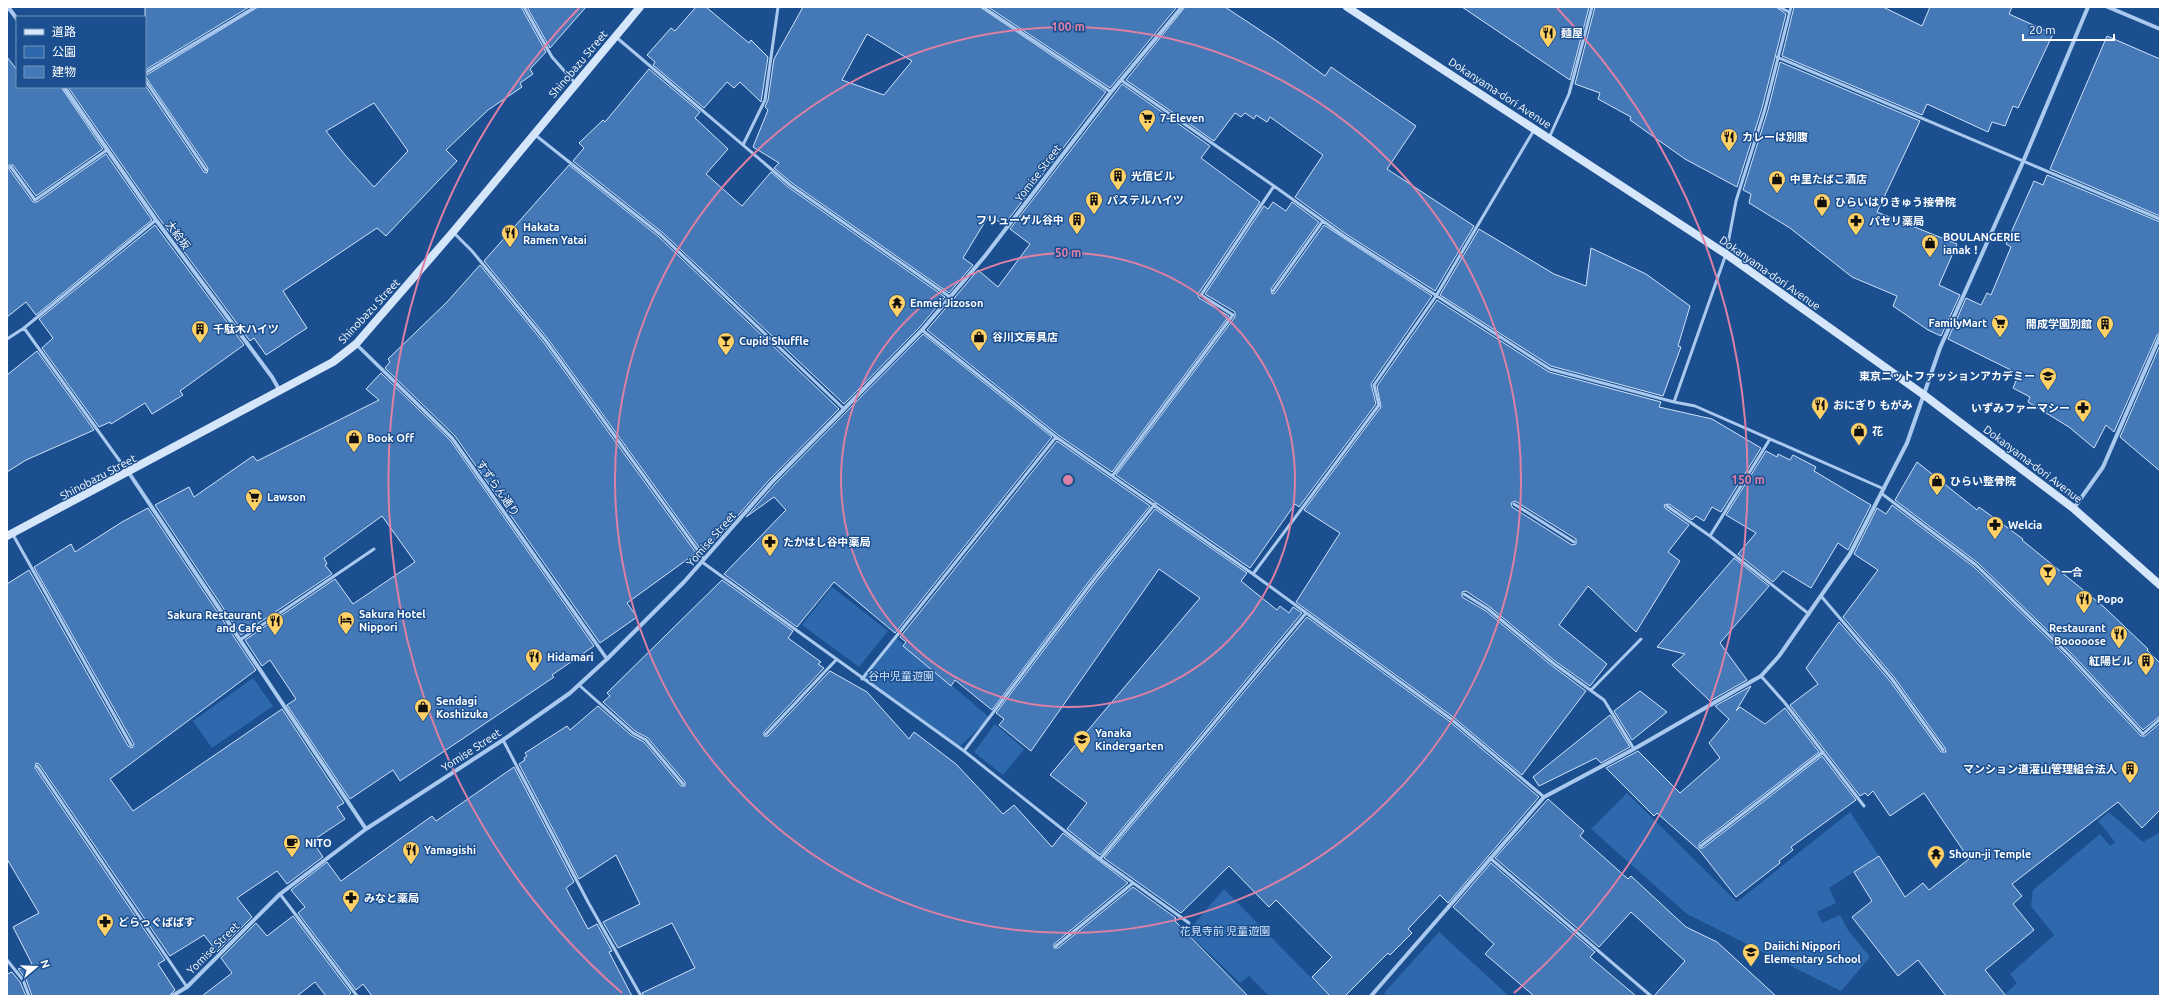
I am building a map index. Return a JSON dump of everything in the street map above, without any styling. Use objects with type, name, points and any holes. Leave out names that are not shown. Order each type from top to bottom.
[{"type":"main road","name":"Shinobazu Street","points":[[10,535],[129,473],[333,362],[356,344],[453,232],[640,7]]},
{"type":"main road","name":"Dokanyama-dori Avenue","points":[[1347,7],[1535,128],[1726,254],[1924,396],[2074,508],[2160,585]]},
{"type":"street","points":[[8,7],[16,18]]},
{"type":"street","name":"Yomise Street","points":[[172,996],[187,987],[280,894],[366,829],[503,740],[579,685],[607,659],[684,582],[772,482],[922,330],[985,256],[1110,92],[1182,7]]},
{"type":"street","points":[[1371,996],[1490,857],[1544,797],[1634,749],[1761,676],[1779,656],[1810,614],[1850,554],[1907,443],[1940,348],[2023,162],[2088,7]]},
{"type":"street","points":[[2108,7],[2160,29]]},
{"type":"street","name":"大給坂","points":[[65,88],[156,220],[272,377],[280,391]]},
{"type":"street","points":[[2074,508],[2103,467],[2160,336]]},
{"type":"street","name":"すずらん通り","points":[[356,344],[452,438],[607,659]]},
{"type":"street","points":[[129,473],[366,829]]},
{"type":"lane","points":[[146,72],[255,7]]},
{"type":"lane","points":[[524,7],[552,57],[576,84]]},
{"type":"lane","points":[[743,145],[765,100],[778,7]]},
{"type":"lane","points":[[983,7],[1110,92]]},
{"type":"lane","points":[[1548,138],[1569,94],[1592,7]]},
{"type":"lane","points":[[1779,7],[1789,12]]},
{"type":"lane","points":[[1674,402],[1726,254],[1736,201],[1765,109],[1777,57],[1791,7]]},
{"type":"lane","points":[[616,37],[790,185],[950,297]]},
{"type":"lane","points":[[1777,57],[2160,219]]},
{"type":"lane","points":[[1121,80],[1323,221],[1550,369],[1674,402],[1695,406],[1884,488]]},
{"type":"lane","points":[[146,81],[206,170]]},
{"type":"lane","points":[[1253,574],[1379,405],[1374,385],[1436,296],[1535,128]]},
{"type":"lane","points":[[534,134],[661,235],[774,340],[844,409]]},
{"type":"lane","points":[[11,167],[35,200],[107,150]]},
{"type":"lane","points":[[1112,475],[1233,316],[1201,294],[1274,186]]},
{"type":"lane","points":[[7,339],[24,328],[156,220]]},
{"type":"lane","points":[[1273,292],[1323,221]]},
{"type":"lane","points":[[453,232],[472,251],[546,341],[703,561],[862,679],[964,751],[1100,858],[1189,923]]},
{"type":"lane","points":[[24,328],[129,473]]},
{"type":"lane","points":[[922,330],[1056,437],[1253,574],[1451,719],[1544,797]]},
{"type":"lane","points":[[862,679],[1056,437]]},
{"type":"lane","points":[[1710,536],[1770,439]]},
{"type":"lane","points":[[1881,493],[1976,566],[2069,655],[2143,734],[2160,719]]},
{"type":"lane","points":[[964,751],[1092,582],[1154,504]]},
{"type":"lane","points":[[1514,504],[1574,542]]},
{"type":"lane","points":[[1667,506],[1710,536],[1810,614]]},
{"type":"lane","points":[[10,535],[131,745]]},
{"type":"lane","points":[[240,640],[374,549]]},
{"type":"lane","points":[[1464,594],[1488,610],[1553,663],[1604,700],[1634,749]]},
{"type":"lane","points":[[1821,596],[1892,679],[1942,750]]},
{"type":"lane","points":[[1100,858],[1306,613]]},
{"type":"lane","points":[[1591,690],[1641,639]]},
{"type":"lane","points":[[766,734],[836,660]]},
{"type":"lane","points":[[1761,676],[1823,752],[1864,806]]},
{"type":"lane","points":[[579,685],[633,733],[646,740],[683,784]]},
{"type":"lane","points":[[503,740],[588,902],[641,996]]},
{"type":"lane","points":[[1700,846],[1823,752]]},
{"type":"lane","points":[[37,766],[187,987]]},
{"type":"lane","points":[[1490,857],[1651,996]]},
{"type":"lane","points":[[1056,946],[1133,883]]},
{"type":"lane","points":[[280,894],[357,996]]},
{"type":"lane","points":[[7,960],[23,980],[29,996]]},
{"type":"green space","points":[[832,587],[888,631],[859,667],[802,625]]},
{"type":"green space","name":"谷中児童遊園","points":[[895,637],[990,718],[959,747],[862,679]]},
{"type":"green space","points":[[253,678],[273,706],[212,748],[193,721]]},
{"type":"green space","points":[[995,724],[1024,749],[1003,775],[974,752]]},
{"type":"green space","points":[[1627,793],[1737,902],[1850,812],[1879,856],[1829,888],[1836,903],[1817,912],[1822,923],[1840,915],[1848,930],[1870,957],[1841,991],[1687,914],[1591,829]]},
{"type":"green space","points":[[2109,812],[2143,842],[2160,832],[2160,996],[2003,996],[2017,983],[2010,974],[2054,935],[2031,906],[2033,890],[2100,834],[2110,846],[2115,842],[2098,821]]},
{"type":"green space","name":"花見寺前 児童遊園","points":[[1224,889],[1329,996],[1269,996],[1249,976],[1240,983],[1187,932]]},
{"type":"green space","points":[[1439,932],[1509,996],[1387,996],[1384,993]]},
{"type":"building","points":[[145,7],[249,7],[146,69]]},
{"type":"building","points":[[258,7],[521,7],[546,52],[530,69],[533,74],[520,83],[522,87],[488,110],[446,150],[457,161],[386,236],[377,228],[283,291],[307,328],[266,355],[254,338],[250,341],[159,218],[69,88],[146,88],[146,86],[204,172],[207,173],[208,168],[146,75]],"holes":[[[374,103],[408,151],[374,187],[326,131]]]},
{"type":"building","points":[[527,7],[586,7],[550,48]]},
{"type":"building","points":[[696,7],[706,7],[749,43],[751,40],[768,57],[761,102],[740,82],[734,88],[727,82],[704,108],[653,65],[655,62],[647,55],[671,28],[675,31]]},
{"type":"building","points":[[803,7],[980,7],[1106,92],[1004,225],[989,215],[963,258],[973,265],[949,293],[792,183],[774,168],[779,163],[753,147],[768,110],[765,107],[768,100],[774,59]],"holes":[[[867,34],[912,61],[884,95],[842,80]]]},
{"type":"building","points":[[988,7],[1177,7],[1110,88]]},
{"type":"building","points":[[1185,7],[1225,7],[1278,42],[1325,76],[1331,67],[1416,126],[1387,169],[1474,226],[1435,291],[1346,234],[1295,197],[1323,155],[1270,117],[1267,122],[1256,115],[1254,119],[1245,113],[1241,117],[1235,113],[1214,141],[1126,80]]},
{"type":"building","points":[[1462,7],[1589,7],[1570,80]]},
{"type":"building","points":[[1595,7],[1776,7],[1786,14],[1762,108],[1737,187],[1685,159],[1630,120],[1631,117],[1598,99],[1600,93],[1575,84]]},
{"type":"building","points":[[1794,7],[1883,7],[1922,26],[1930,7],[2012,7],[2009,14],[2053,34],[2018,108],[2013,106],[2005,126],[1992,122],[1988,132],[1927,104],[1922,115],[1782,56]]},
{"type":"building","points":[[2107,36],[2160,59],[2160,216],[2050,169]]},
{"type":"building","points":[[7,57],[16,69],[16,88],[62,88],[103,149],[36,196],[13,165],[9,165],[9,169],[33,202],[37,202],[106,154],[152,220],[36,315],[26,302],[7,317]]},
{"type":"building","points":[[1780,62],[1920,121],[1877,212],[1957,244],[1939,285],[1960,295],[1941,336],[1928,330],[1893,306],[1897,296],[1852,277],[1790,228],[1749,203],[1751,194],[1743,190],[1768,110]]},
{"type":"building","points":[[649,69],[700,112],[695,118],[728,149],[706,174],[742,206],[771,172],[788,187],[945,297],[919,328],[844,404],[663,233],[573,161],[584,148],[579,143],[603,120],[605,122]]},
{"type":"building","points":[[1122,84],[1210,146],[1201,158],[1260,202],[1198,294],[1199,298],[1229,316],[1112,472],[1058,435],[927,330],[978,270],[998,287],[1030,244],[1010,229]]},
{"type":"building","points":[[569,165],[659,237],[839,409],[769,480],[720,536],[701,550],[548,339],[484,261]]},
{"type":"building","points":[[2047,175],[2160,222],[2160,333],[2157,335],[2114,432],[2106,425],[2094,448],[2069,427],[2028,402],[2030,397],[2013,388],[2019,374],[1948,339],[1966,298],[1981,305],[1987,293],[1991,295],[2011,247],[2006,244],[2034,181],[2043,185]]},
{"type":"building","points":[[1273,202],[1286,211],[1292,202],[1319,222],[1271,289],[1272,294],[1275,293],[1324,225],[1432,296],[1371,384],[1376,404],[1299,507],[1295,504],[1250,568],[1116,475],[1235,317],[1235,312],[1205,294],[1264,206],[1268,209]]},
{"type":"building","points":[[155,225],[244,345],[180,391],[183,395],[152,414],[145,403],[111,424],[110,422],[99,427],[42,348],[53,338],[39,319]]},
{"type":"building","points":[[1479,229],[1554,274],[1586,286],[1591,248],[1646,274],[1690,306],[1678,346],[1681,347],[1663,396],[1551,366],[1440,295]]},
{"type":"building","points":[[480,265],[544,343],[696,553],[627,603],[637,617],[600,643],[455,436],[385,368],[390,362],[388,359],[447,302]]},
{"type":"building","points":[[1437,300],[1549,372],[1661,402],[1659,407],[1712,419],[1761,448],[1721,512],[1712,507],[1704,521],[1696,516],[1692,520],[1669,504],[1664,505],[1665,508],[1689,525],[1668,552],[1680,561],[1636,632],[1588,586],[1559,625],[1607,664],[1590,686],[1555,661],[1490,607],[1466,591],[1462,592],[1462,597],[1486,611],[1551,665],[1586,691],[1522,775],[1453,717],[1296,602],[1340,533],[1304,510],[1381,407],[1377,386]],"holes":[[[1515,501],[1576,539],[1576,544],[1572,545],[1512,507],[1511,503]]]},
{"type":"building","points":[[923,334],[1052,437],[895,633],[834,582],[797,627],[724,574],[786,510],[774,497],[746,517],[775,484]]},
{"type":"building","points":[[2160,345],[2160,471],[2120,437]]},
{"type":"building","points":[[37,351],[94,430],[26,460],[7,472],[7,375]]},
{"type":"building","points":[[381,373],[450,440],[594,646],[552,675],[554,677],[400,781],[393,770],[350,799],[287,705],[296,699],[270,660],[262,666],[245,640],[335,579],[353,604],[415,562],[382,516],[324,558],[327,564],[325,565],[332,574],[241,635],[155,505],[189,487],[194,497],[253,456],[257,461],[379,400],[366,389]]},
{"type":"building","points":[[1057,441],[1150,506],[1090,580],[992,710],[955,680],[951,686],[903,646],[906,642],[900,637]]},
{"type":"building","points":[[1766,451],[1777,457],[1778,454],[1790,460],[1793,455],[1816,467],[1814,471],[1871,505],[1848,550],[1838,543],[1811,588],[1783,571],[1773,582],[1738,554],[1756,533],[1726,515]]},
{"type":"building","points":[[1917,462],[1977,510],[1979,507],[2023,539],[2022,540],[2104,607],[2148,649],[2147,650],[2160,663],[2160,716],[2143,730],[2071,653],[1978,563],[1895,500]]},
{"type":"building","points":[[1892,505],[1974,567],[2067,657],[2141,736],[2145,736],[2160,723],[2160,810],[2142,828],[2118,802],[2012,884],[2022,896],[2013,904],[2034,930],[1985,970],[2006,996],[1946,996],[1918,960],[1898,976],[1852,917],[1872,901],[1854,872],[1879,856],[1905,897],[1923,883],[1929,890],[1969,859],[1924,793],[1890,816],[1873,791],[1868,796],[1865,793],[1860,796],[1790,705],[1818,684],[1806,668],[1839,622],[1890,681],[1941,752],[1946,752],[1945,748],[1894,677],[1843,617],[1878,570],[1854,554],[1877,508],[1886,514]]},
{"type":"building","points":[[148,508],[256,670],[110,779],[133,811],[282,709],[344,803],[337,807],[345,819],[312,841],[323,857],[287,884],[277,871],[237,898],[252,917],[217,952],[204,935],[170,956],[39,764],[36,763],[35,768],[165,960],[158,964],[175,990],[169,996],[32,996],[26,979],[18,969],[32,964],[13,927],[39,913],[7,859],[7,584],[29,570],[128,746],[132,748],[134,744],[34,567],[71,544],[75,552],[122,522]]},
{"type":"building","points":[[1155,509],[1247,573],[1241,581],[1277,610],[1280,606],[1289,613],[1293,607],[1302,613],[1100,855],[1067,829],[1087,803],[1050,775],[1200,598],[1159,569],[1031,751],[999,725],[1004,719],[996,713],[1094,584]]},
{"type":"building","points":[[1734,558],[1769,586],[1720,643],[1747,680],[1710,701],[1672,665],[1685,654],[1657,647]]},
{"type":"building","points":[[722,580],[793,631],[788,638],[821,662],[818,664],[824,668],[764,732],[764,736],[768,736],[830,671],[867,692],[909,739],[914,732],[956,764],[1003,814],[1014,805],[1052,847],[1063,833],[1128,883],[1054,944],[1054,948],[1058,948],[1133,887],[1176,918],[1174,920],[1248,996],[644,996],[642,993],[695,968],[672,923],[618,948],[603,922],[640,904],[616,855],[579,879],[519,764],[525,760],[524,758],[527,756],[525,753],[567,726],[570,730],[598,706],[631,735],[644,742],[681,786],[685,786],[685,782],[648,738],[635,731],[603,702],[610,696],[607,693]]},
{"type":"building","points":[[1307,617],[1449,721],[1539,797],[1448,903],[1440,895],[1408,929],[1412,933],[1390,955],[1388,953],[1345,996],[1330,996],[1312,977],[1332,957],[1276,900],[1269,907],[1229,866],[1181,913],[1104,858]]},
{"type":"building","points":[[1751,686],[1736,711],[1740,707],[1765,724],[1785,708],[1819,752],[1699,844],[1699,848],[1703,848],[1822,756],[1856,800],[1791,847],[1793,850],[1779,861],[1780,863],[1736,897],[1700,851],[1657,813],[1654,816],[1606,768],[1638,751],[1680,793],[1720,758],[1709,743],[1729,719],[1715,706]]},
{"type":"building","points":[[1640,691],[1667,712],[1632,740],[1614,711]]},
{"type":"building","points":[[1610,715],[1630,747],[1601,763],[1596,758],[1539,786],[1533,777]]},
{"type":"building","points":[[514,767],[574,882],[566,888],[588,929],[597,924],[612,951],[609,952],[632,996],[372,996],[363,984],[356,990],[298,913],[305,907],[291,890],[327,862],[341,881],[432,816],[436,821]]},
{"type":"building","points":[[1548,799],[1584,831],[1580,836],[1628,879],[1631,876],[1686,927],[1717,942],[1776,996],[1654,996],[1685,961],[1631,912],[1599,947],[1495,858]]},
{"type":"building","points":[[1491,863],[1595,952],[1590,957],[1636,996],[1534,996],[1485,954],[1494,944],[1453,907]]},
{"type":"building","points":[[293,916],[351,993],[348,996],[326,996],[315,982],[297,996],[202,996],[232,973],[221,958],[256,923],[267,936]]},
{"type":"building","points":[[12,972],[20,982],[26,996],[7,996],[7,974]]},
{"type":"place","name":"麺屋","points":[[1548,48]]},
{"type":"place","name":"7-Eleven","points":[[1147,133]]},
{"type":"place","name":"カレーは別腹","points":[[1729,152]]},
{"type":"place","name":"光信ビル","points":[[1118,191]]},
{"type":"place","name":"中里たばこ酒店","points":[[1777,194]]},
{"type":"place","name":"パステルハイツ","points":[[1094,215]]},
{"type":"place","name":"ひらいはりきゅう接骨院","points":[[1822,217]]},
{"type":"place","name":"フリューゲル谷中","points":[[1077,235]]},
{"type":"place","name":"パセリ薬局","points":[[1856,236]]},
{"type":"place","name":"Hakata Ramen Yatai","points":[[510,248]]},
{"type":"place","name":"BOULANGERIE ianak！","points":[[1930,258]]},
{"type":"place","name":"Enmei Jizoson","points":[[897,318]]},
{"type":"place","name":"FamilyMart","points":[[2000,338]]},
{"type":"place","name":"開成学園別館","points":[[2105,339]]},
{"type":"place","name":"千駄木ハイツ","points":[[200,344]]},
{"type":"place","name":"谷川文房具店","points":[[979,352]]},
{"type":"place","name":"Cupid Shuffle","points":[[726,356]]},
{"type":"place","name":"東京ニットファッションアカデミー","points":[[2048,391]]},
{"type":"place","name":"おにぎり もがみ","points":[[1820,420]]},
{"type":"place","name":"いずみファーマシー","points":[[2083,423]]},
{"type":"place","name":"花","points":[[1859,446]]},
{"type":"place","name":"Book Off","points":[[354,453]]},
{"type":"place","name":"ひらい整骨院","points":[[1937,496]]},
{"type":"place","name":"Lawson","points":[[254,512]]},
{"type":"place","name":"Welcia","points":[[1995,540]]},
{"type":"place","name":"たかはし谷中薬局","points":[[770,557]]},
{"type":"place","name":"一合","points":[[2048,587]]},
{"type":"place","name":"Popo","points":[[2084,614]]},
{"type":"place","name":"Sakura Hotel Nippori","points":[[346,635]]},
{"type":"place","name":"Sakura Restaurant and Cafe","points":[[275,636]]},
{"type":"place","name":"Restaurant Booooose","points":[[2119,649]]},
{"type":"place","name":"Hidamari","points":[[534,672]]},
{"type":"place","name":"紅陽ビル","points":[[2146,676]]},
{"type":"place","name":"Sendagi Koshizuka","points":[[423,722]]},
{"type":"place","name":"Yanaka Kindergarten","points":[[1082,754]]},
{"type":"place","name":"マンション道灌山管理組合法人","points":[[2130,784]]},
{"type":"place","name":"NITO","points":[[292,858]]},
{"type":"place","name":"Yamagishi","points":[[411,865]]},
{"type":"place","name":"Shoun-ji Temple","points":[[1936,869]]},
{"type":"place","name":"みなと薬局","points":[[351,913]]},
{"type":"place","name":"どらっぐぱぱす","points":[[105,937]]},
{"type":"place","name":"Daiichi Nippori Elementary School","points":[[1751,967]]}]
